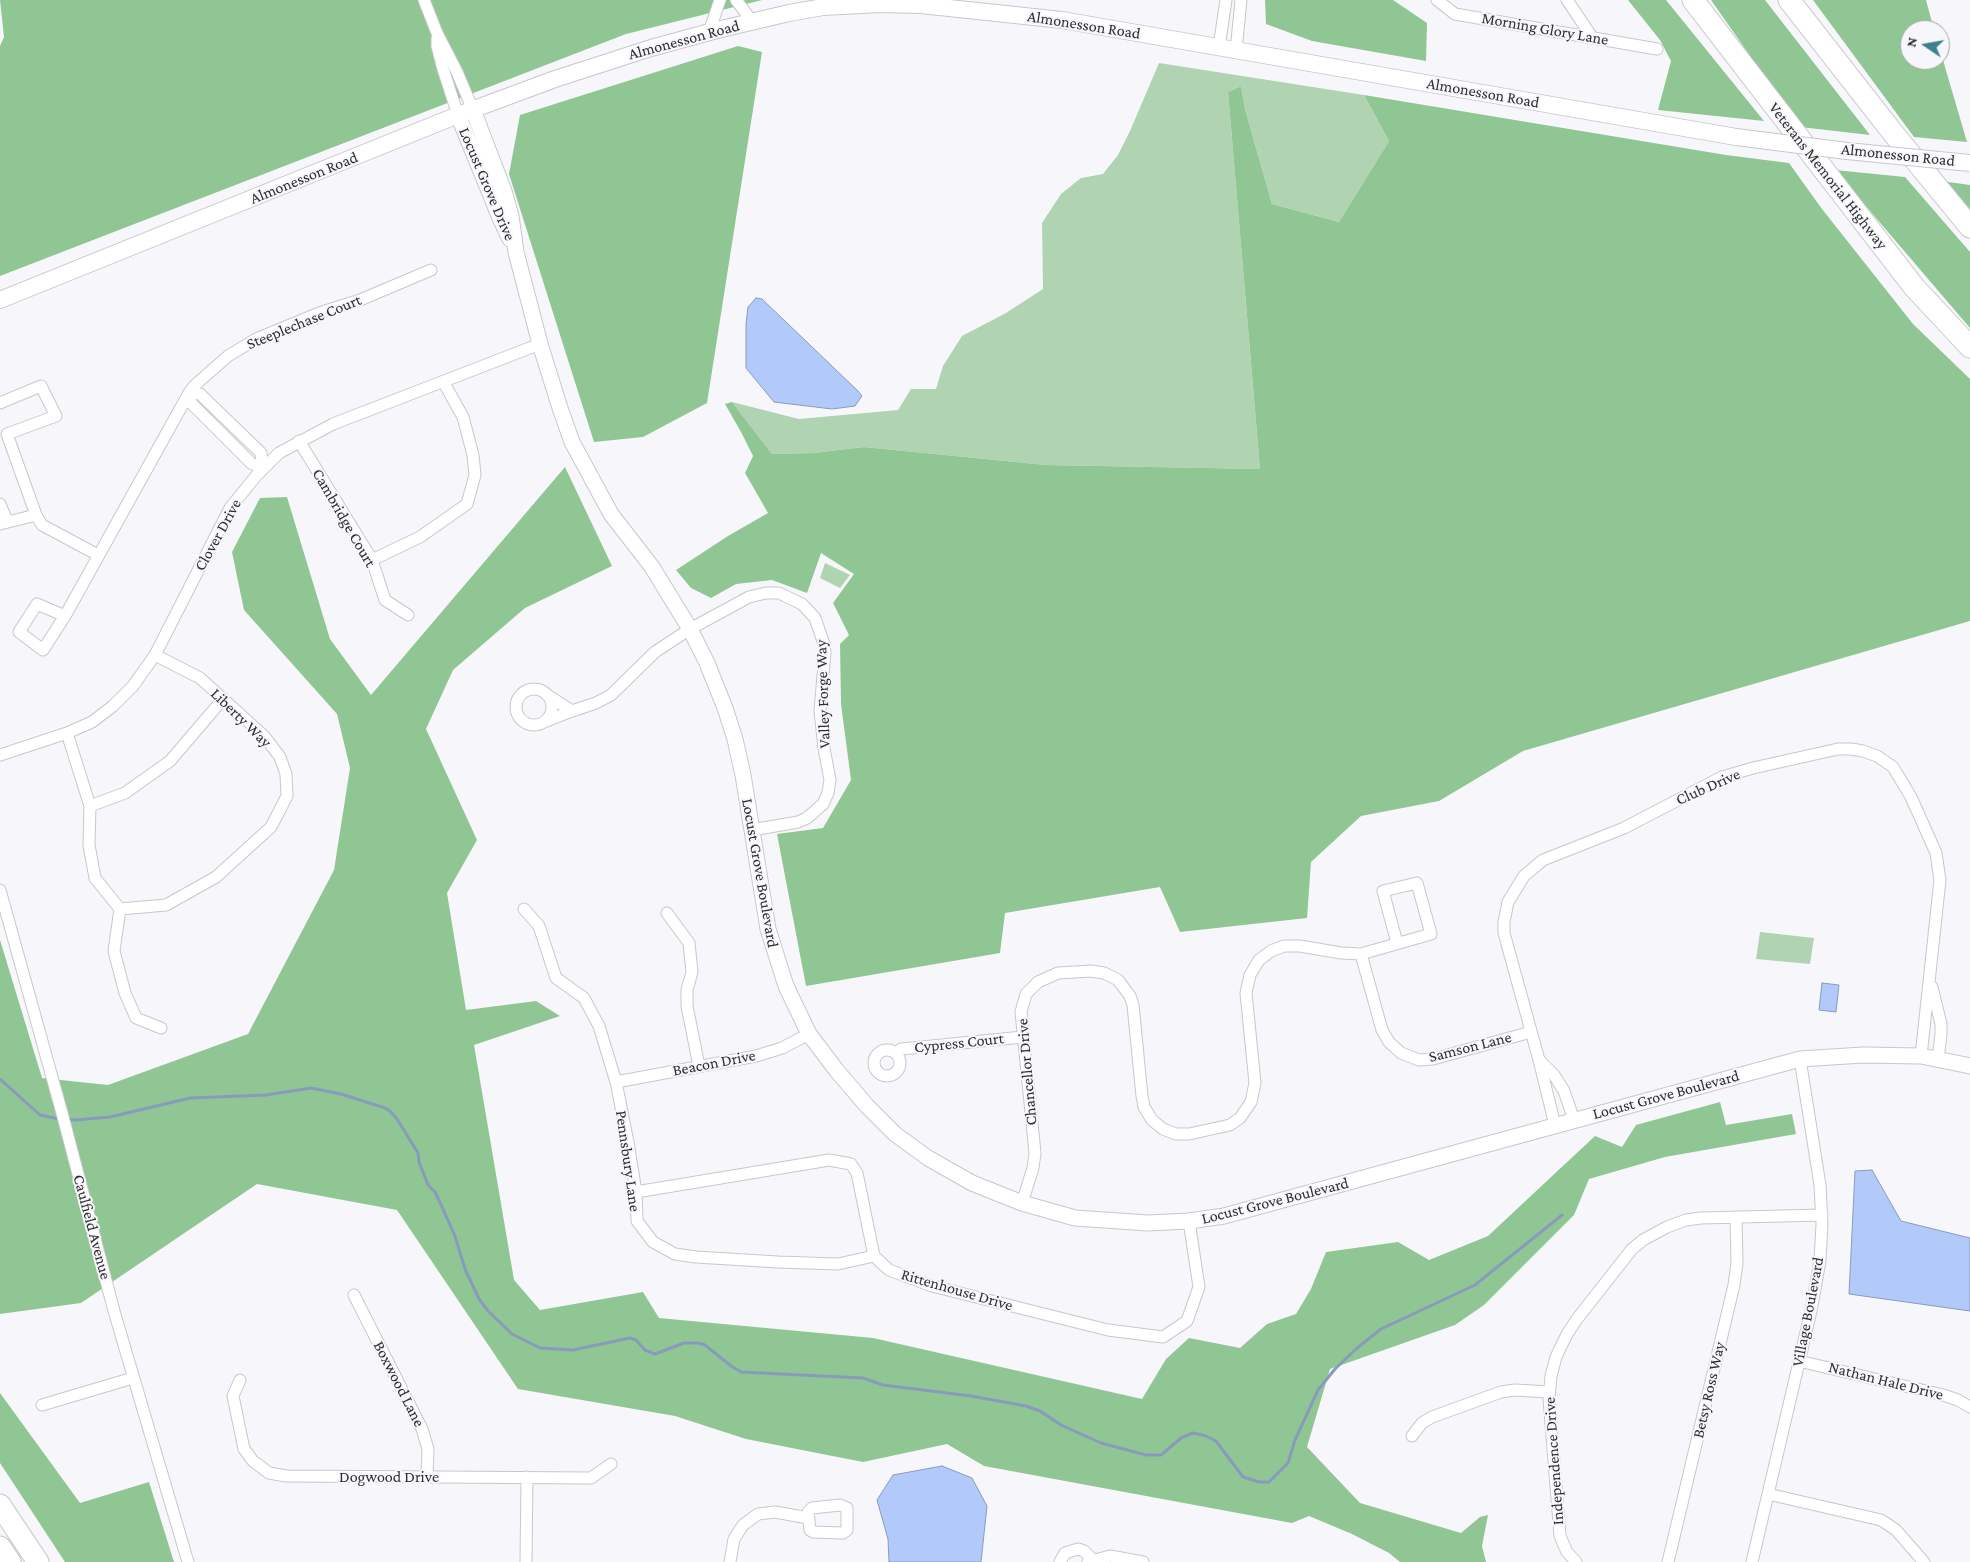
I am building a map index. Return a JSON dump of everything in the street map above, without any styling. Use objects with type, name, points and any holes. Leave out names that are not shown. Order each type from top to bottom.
[{"type":"highway","name":"Veterans Memorial Highway","points":[[1693,0],[1914,287],[1970,347]]},
{"type":"highway","points":[[1789,0],[1893,133],[1970,227]]},
{"type":"highway","points":[[0,1504],[38,1562]]},
{"type":"highway","points":[[0,1547],[10,1562]]},
{"type":"main road","name":"Almonesson Road","points":[[0,300],[562,76],[709,32],[788,12],[823,7],[922,4],[1062,20],[1736,136],[1847,151],[1970,162]]},
{"type":"street","points":[[424,0],[466,113]]},
{"type":"street","points":[[709,32],[720,0]]},
{"type":"street","points":[[736,0],[752,21]]},
{"type":"street","points":[[1219,48],[1226,0]]},
{"type":"street","points":[[1236,50],[1241,0]]},
{"type":"street","name":"Morning Glory Lane","points":[[1437,0],[1456,14],[1657,49]]},
{"type":"street","points":[[1567,0],[1592,37]]},
{"type":"street","points":[[437,33],[437,46],[466,113]]},
{"type":"street","name":"Locust Grove Drive","points":[[466,113],[504,191],[511,216],[516,252],[540,344]]},
{"type":"street","name":"Steeplechase Court","points":[[65,616],[189,393],[228,356],[256,339],[319,313],[360,300],[431,270]]},
{"type":"street","name":"Clover Drive","points":[[0,755],[66,733],[92,722],[113,706],[133,686],[155,655],[230,508],[279,453],[298,441],[333,424],[444,383],[540,344]]},
{"type":"street","name":"Locust Grove Boulevard","points":[[540,344],[572,442],[611,514],[652,567],[690,629],[713,677],[735,739],[765,911],[773,946],[786,986],[809,1034],[861,1099],[895,1134],[928,1158],[972,1183],[1022,1203],[1075,1218],[1148,1223],[1189,1221],[1224,1216],[1800,1059],[1862,1055],[1921,1056],[1970,1066]]},
{"type":"street","points":[[372,560],[420,537],[467,504],[475,476],[473,455],[462,417],[444,383]]},
{"type":"street","points":[[0,403],[41,386],[56,416],[7,434],[36,515],[42,525],[98,555]]},
{"type":"street","points":[[189,393],[200,394],[261,453],[263,469]]},
{"type":"street","name":"Cambridge Court","points":[[298,441],[372,560],[385,600],[408,615]]},
{"type":"street","points":[[0,504],[4,523],[36,515]]},
{"type":"street","name":"Valley Forge Way","points":[[544,722],[596,703],[611,695],[656,652],[690,629],[749,596],[773,593],[788,596],[802,604],[815,618],[825,652],[820,711],[830,780],[828,793],[823,804],[807,818],[798,822],[752,830]]},
{"type":"street","name":"Liberty Way","points":[[120,910],[166,905],[216,877],[271,827],[287,796],[286,774],[280,757],[264,736],[200,678],[155,655]]},
{"type":"street","points":[[547,695],[552,706],[551,712],[544,722],[534,726],[523,722],[519,717],[516,706],[517,700],[525,692],[537,690],[547,695],[572,711]]},
{"type":"street","points":[[90,806],[125,794],[170,761],[223,700]]},
{"type":"street","points":[[66,733],[90,806],[89,845],[96,878],[120,910],[114,951],[125,993],[136,1018],[161,1028]]},
{"type":"street","name":"Club Drive","points":[[1555,1125],[1539,1060],[1507,948],[1504,922],[1506,906],[1511,894],[1529,870],[1554,855],[1624,828],[1722,777],[1838,749],[1863,751],[1877,756],[1893,767],[1911,798],[1933,845],[1940,880],[1921,1056]]},
{"type":"street","name":"Chancellor Drive","points":[[1022,1203],[1033,1168],[1035,1153],[1020,1019],[1023,1000],[1026,994],[1038,982],[1052,975],[1091,971],[1111,976],[1118,980],[1124,987],[1133,1005],[1144,1107],[1152,1120],[1163,1129],[1176,1134],[1189,1134],[1224,1128],[1240,1118],[1251,1102],[1255,1091],[1246,993],[1247,983],[1253,967],[1271,951],[1284,946],[1300,946],[1341,954],[1361,954],[1431,934],[1417,883],[1383,891],[1398,943]]},
{"type":"street","name":"Caulfield Avenue","points":[[0,890],[133,1378],[188,1562]]},
{"type":"street","name":"Pennsbury Lane","points":[[524,909],[539,926],[556,978],[584,998],[599,1026],[616,1082],[636,1192],[637,1221],[654,1242],[675,1254],[760,1261],[838,1264],[874,1256]]},
{"type":"street","points":[[667,913],[689,943],[692,972],[687,990],[687,1006],[699,1066]]},
{"type":"street","name":"Samson Lane","points":[[1361,954],[1382,1030],[1394,1048],[1406,1056],[1419,1060],[1432,1059],[1530,1032]]},
{"type":"street","points":[[1930,979],[1941,1024],[1938,1059]]},
{"type":"street","name":"Beacon Drive","points":[[616,1082],[756,1056],[782,1048],[809,1034]]},
{"type":"street","name":"Cypress Court","points":[[896,1053],[901,1049],[1023,1037]]},
{"type":"street","name":"Village Boulevard","points":[[1752,1562],[1816,1286],[1821,1251],[1822,1215],[1818,1168],[1800,1059]]},
{"type":"street","points":[[1539,1060],[1554,1075],[1564,1091],[1574,1120]]},
{"type":"street","points":[[636,1192],[829,1160],[850,1164],[858,1173],[874,1256]]},
{"type":"street","name":"Independence Drive","points":[[1576,1562],[1568,1552],[1560,1536],[1549,1392],[1556,1358],[1571,1327],[1632,1249],[1650,1235],[1680,1222],[1701,1218],[1822,1215]]},
{"type":"street","name":"Betsy Ross Way","points":[[1668,1562],[1734,1285],[1737,1254],[1736,1217]]},
{"type":"street","name":"Rittenhouse Drive","points":[[874,1256],[889,1270],[932,1286],[1108,1330],[1163,1337],[1187,1321],[1199,1287],[1189,1221]]},
{"type":"street","name":"Boxwood Lane","points":[[354,1295],[422,1429],[428,1449],[427,1477]]},
{"type":"street","name":"Nathan Hale Drive","points":[[1799,1361],[1943,1395],[1970,1407]]},
{"type":"street","points":[[42,1406],[133,1378]]},
{"type":"street","name":"Dogwood Drive","points":[[240,1380],[233,1396],[244,1449],[254,1461],[269,1473],[286,1476],[591,1478],[612,1464]]},
{"type":"street","points":[[1412,1436],[1428,1419],[1501,1392],[1515,1390],[1549,1392]]},
{"type":"street","points":[[526,1562],[527,1477]]},
{"type":"street","points":[[1768,1494],[1881,1520],[1896,1530],[1924,1562]]},
{"type":"street","points":[[730,1562],[734,1539],[743,1525],[758,1514],[775,1512],[808,1518]]},
{"type":"street","points":[[1060,1562],[1065,1553],[1078,1549],[1084,1551],[1090,1561],[1110,1556],[1143,1562]]},
{"type":"green space","points":[[0,0],[762,0],[626,34],[0,276],[0,46],[4,37]]},
{"type":"green space","points":[[1265,0],[1393,0],[1427,23],[1426,61],[1312,41],[1266,24]]},
{"type":"green space","points":[[1628,0],[1666,0],[1764,121],[1658,110],[1671,61],[1660,40]]},
{"type":"green space","points":[[1711,0],[1765,0],[1870,135],[1800,127]]},
{"type":"green space","points":[[1813,0],[1926,0],[1931,20],[1900,20],[1900,70],[1946,70],[1967,142],[1914,137]]},
{"type":"green space","points":[[738,46],[762,52],[707,403],[643,437],[594,442],[509,174],[520,115]]},
{"type":"green space","points":[[1159,63],[1364,95],[1389,141],[1339,222],[1272,204],[1245,109],[1241,86],[1228,92],[1260,469],[1046,465],[864,447],[814,453],[772,454],[732,402],[799,419],[898,410],[911,389],[936,389],[943,366],[962,336],[1006,313],[1043,289],[1042,223],[1061,194],[1081,178],[1103,174],[1118,155]]},
{"type":"green space","points":[[1241,86],[1245,109],[1272,204],[1339,222],[1389,141],[1364,95],[1726,155],[1789,163],[1822,209],[1913,324],[1970,379],[1970,621],[1523,751],[1439,801],[1361,816],[1311,862],[1307,918],[1180,932],[1160,887],[1005,913],[1000,953],[806,986],[777,834],[823,828],[851,780],[841,704],[840,644],[849,635],[833,603],[854,574],[821,553],[807,593],[772,580],[736,584],[711,598],[691,588],[676,570],[728,536],[768,513],[745,473],[753,456],[725,404],[732,402],[772,454],[814,453],[864,447],[1046,465],[1260,469],[1228,92]]},
{"type":"green space","points":[[1835,170],[1905,177],[1970,252],[1970,328]]},
{"type":"green space","points":[[1941,181],[1970,185],[1970,212]]},
{"type":"green space","points":[[565,467],[612,566],[525,608],[453,670],[426,729],[477,840],[447,893],[466,1010],[536,1001],[560,1016],[474,1045],[514,1280],[540,1310],[643,1292],[659,1318],[873,1338],[1142,1399],[1166,1359],[1189,1338],[1240,1348],[1267,1324],[1296,1314],[1311,1289],[1326,1252],[1398,1242],[1429,1260],[1488,1236],[1595,1136],[1622,1147],[1636,1125],[1720,1102],[1726,1125],[1792,1114],[1796,1134],[1665,1157],[1589,1179],[1574,1215],[1484,1305],[1455,1325],[1330,1369],[1307,1447],[1360,1503],[1461,1533],[1480,1517],[1488,1515],[1482,1546],[1486,1562],[1400,1562],[1389,1553],[1352,1534],[1309,1516],[1292,1523],[984,1466],[947,1444],[863,1462],[746,1439],[675,1416],[518,1389],[397,1210],[257,1184],[81,1303],[0,1314],[0,940],[42,1078],[108,1085],[248,1034],[334,870],[350,768],[337,714],[244,610],[232,552],[260,498],[287,497],[330,639],[371,695]]},
{"type":"green space","points":[[825,563],[850,575],[840,588],[820,578]]},
{"type":"green space","points":[[1760,932],[1814,938],[1810,964],[1756,959]]},
{"type":"green space","points":[[0,1393],[80,1503],[149,1482],[174,1562],[65,1562],[0,1463]]},
{"type":"water","points":[[756,298],[762,299],[858,391],[862,396],[855,406],[832,409],[774,402],[746,368],[748,307]]},
{"type":"water","points":[[1822,983],[1839,985],[1836,1012],[1819,1010]]},
{"type":"water","points":[[1872,1170],[1901,1221],[1970,1238],[1970,1311],[1849,1294],[1855,1171]]},
{"type":"water","points":[[942,1466],[972,1478],[987,1506],[981,1562],[889,1562],[888,1539],[877,1500],[893,1475]]},
{"type":"waterway","points":[[0,1079],[40,1115],[76,1120],[110,1117],[190,1098],[266,1095],[311,1088],[341,1094],[385,1108],[397,1119],[418,1153],[419,1162],[428,1185],[435,1192],[443,1209],[455,1236],[465,1269],[479,1299],[488,1311],[512,1334],[540,1348],[573,1350],[630,1338],[636,1340],[645,1350],[655,1354],[684,1343],[698,1343],[705,1345],[741,1372],[863,1378],[883,1385],[971,1396],[1026,1406],[1040,1411],[1061,1425],[1101,1443],[1146,1455],[1161,1455],[1181,1438],[1193,1433],[1216,1441],[1243,1477],[1259,1482],[1269,1482],[1288,1463],[1295,1440],[1318,1390],[1335,1369],[1356,1349],[1381,1329],[1475,1285],[1562,1215]]}]
